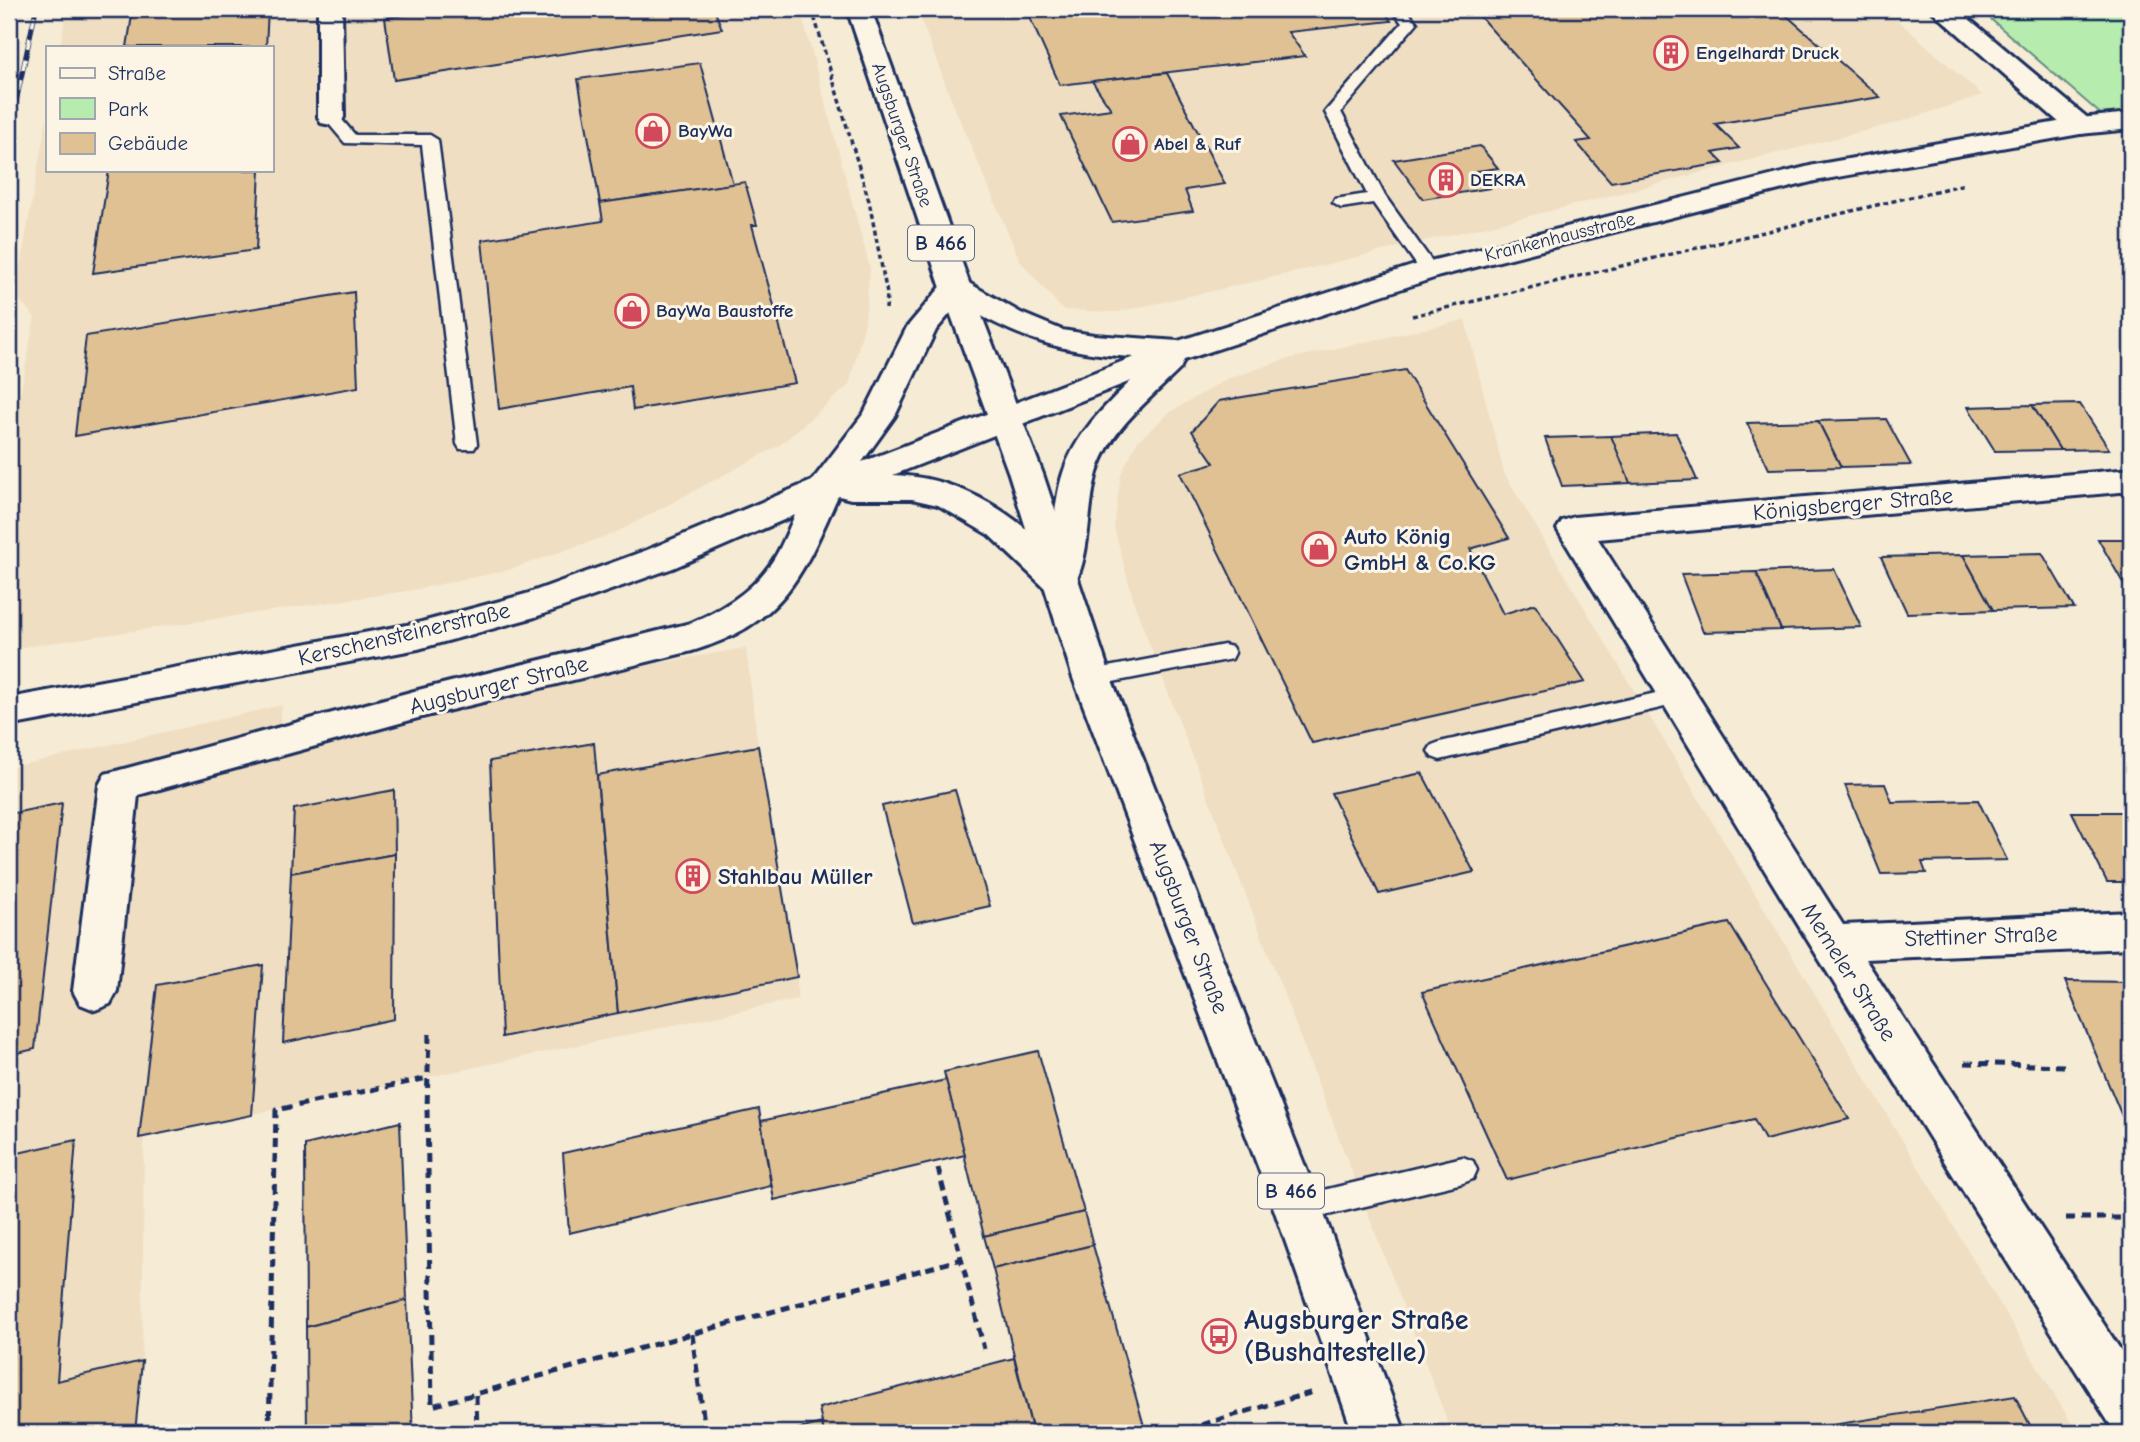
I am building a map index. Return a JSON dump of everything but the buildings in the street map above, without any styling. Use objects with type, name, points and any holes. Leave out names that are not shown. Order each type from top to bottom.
[{"type":"street","points":[[330,9],[331,117]]},
{"type":"street","name":"Augsburger Straße","points":[[859,9],[1026,474],[1092,678],[1298,1209],[1379,1433]]},
{"type":"street","points":[[1942,9],[2080,126]]},
{"type":"street","name":"Krankenhausstraße","points":[[1005,419],[1182,350],[1429,270],[1814,173],[2080,126],[2131,121]]},
{"type":"street","points":[[824,489],[879,416],[922,327],[957,288],[996,313],[1049,336],[1095,344],[1182,350]]},
{"type":"street","points":[[824,489],[908,487],[947,496],[985,515],[1059,580],[1073,521],[1079,475],[1089,449],[1108,422],[1182,350]]},
{"type":"street","points":[[824,489],[1005,419]]},
{"type":"street","name":"Königsberger Straße","points":[[1574,529],[2131,480]]},
{"type":"street","name":"Augsburger Straße","points":[[95,991],[119,785],[418,704],[692,638],[717,629],[744,612],[782,577],[824,489]]},
{"type":"street","name":"Kerschensteinerstraße","points":[[9,712],[418,636],[473,622],[535,604],[660,559],[824,489]]},
{"type":"street","name":"Memeler Straße","points":[[1574,529],[1830,943],[2131,1411]]},
{"type":"street","name":"Stettiner Straße","points":[[1830,943],[2131,930]]},
{"type":"lane","points":[[1398,9],[1410,23],[1332,113],[1377,197],[1429,270]]},
{"type":"lane","points":[[331,117],[351,139],[430,140],[467,444]]},
{"type":"lane","points":[[1341,203],[1377,197]]},
{"type":"lane","points":[[1092,678],[1224,653]]},
{"type":"lane","points":[[1440,751],[1678,696]]},
{"type":"lane","points":[[1298,1209],[1463,1170]]},
{"type":"path","points":[[812,9],[869,201],[887,294],[885,318]]},
{"type":"path","points":[[1411,316],[1972,183]]},
{"type":"path","points":[[429,1034],[432,1406],[962,1259]]},
{"type":"path","points":[[1906,1062],[2065,1066]]},
{"type":"path","points":[[269,1433],[276,1110],[428,1078]]},
{"type":"path","points":[[939,1168],[984,1349]]},
{"type":"path","points":[[692,1334],[705,1430]]},
{"type":"path","points":[[1173,1433],[1359,1378]]},
{"type":"path","points":[[476,1395],[477,1433]]},
{"type":"shaded area","points":[[67,9],[800,9],[870,268],[865,322],[849,385],[780,445],[615,533],[508,570],[413,590],[9,649],[9,453],[35,317],[15,295],[46,124],[46,172],[273,172],[273,46],[60,46]]},
{"type":"shaded area","points":[[917,9],[1885,9],[1982,95],[1903,121],[1562,208],[1257,281],[1117,312],[1063,310],[1020,261],[953,104]]},
{"type":"shaded area","points":[[1465,320],[1504,473],[2077,1433],[1452,1433],[1135,606],[1114,527],[1121,474],[1137,442],[1169,413],[1225,380],[1284,360]]},
{"type":"shaded area","points":[[746,648],[758,746],[797,977],[797,999],[144,1137],[142,1361],[135,1433],[9,1433],[9,768],[282,705],[277,758],[641,666]]},
{"type":"green space","points":[[1979,9],[2131,9],[2131,121],[2111,123]]},
{"type":"railway","points":[[9,134],[36,9]]},
{"type":"place","name":"Engelhardt Druck","points":[[1671,53]]},
{"type":"place","name":"BayWa","points":[[653,131]]},
{"type":"place","name":"Abel & Ruf","points":[[1130,144]]},
{"type":"place","name":"DEKRA","points":[[1446,180]]},
{"type":"place","name":"BayWa Baustoffe","points":[[632,311]]},
{"type":"place","name":"Auto König GmbH & Co.KG","points":[[1319,549]]},
{"type":"place","name":"Stahlbau Müller","points":[[693,876]]},
{"type":"place","name":"Augsburger Straße (Bushaltestelle)","points":[[1219,1336]]}]
